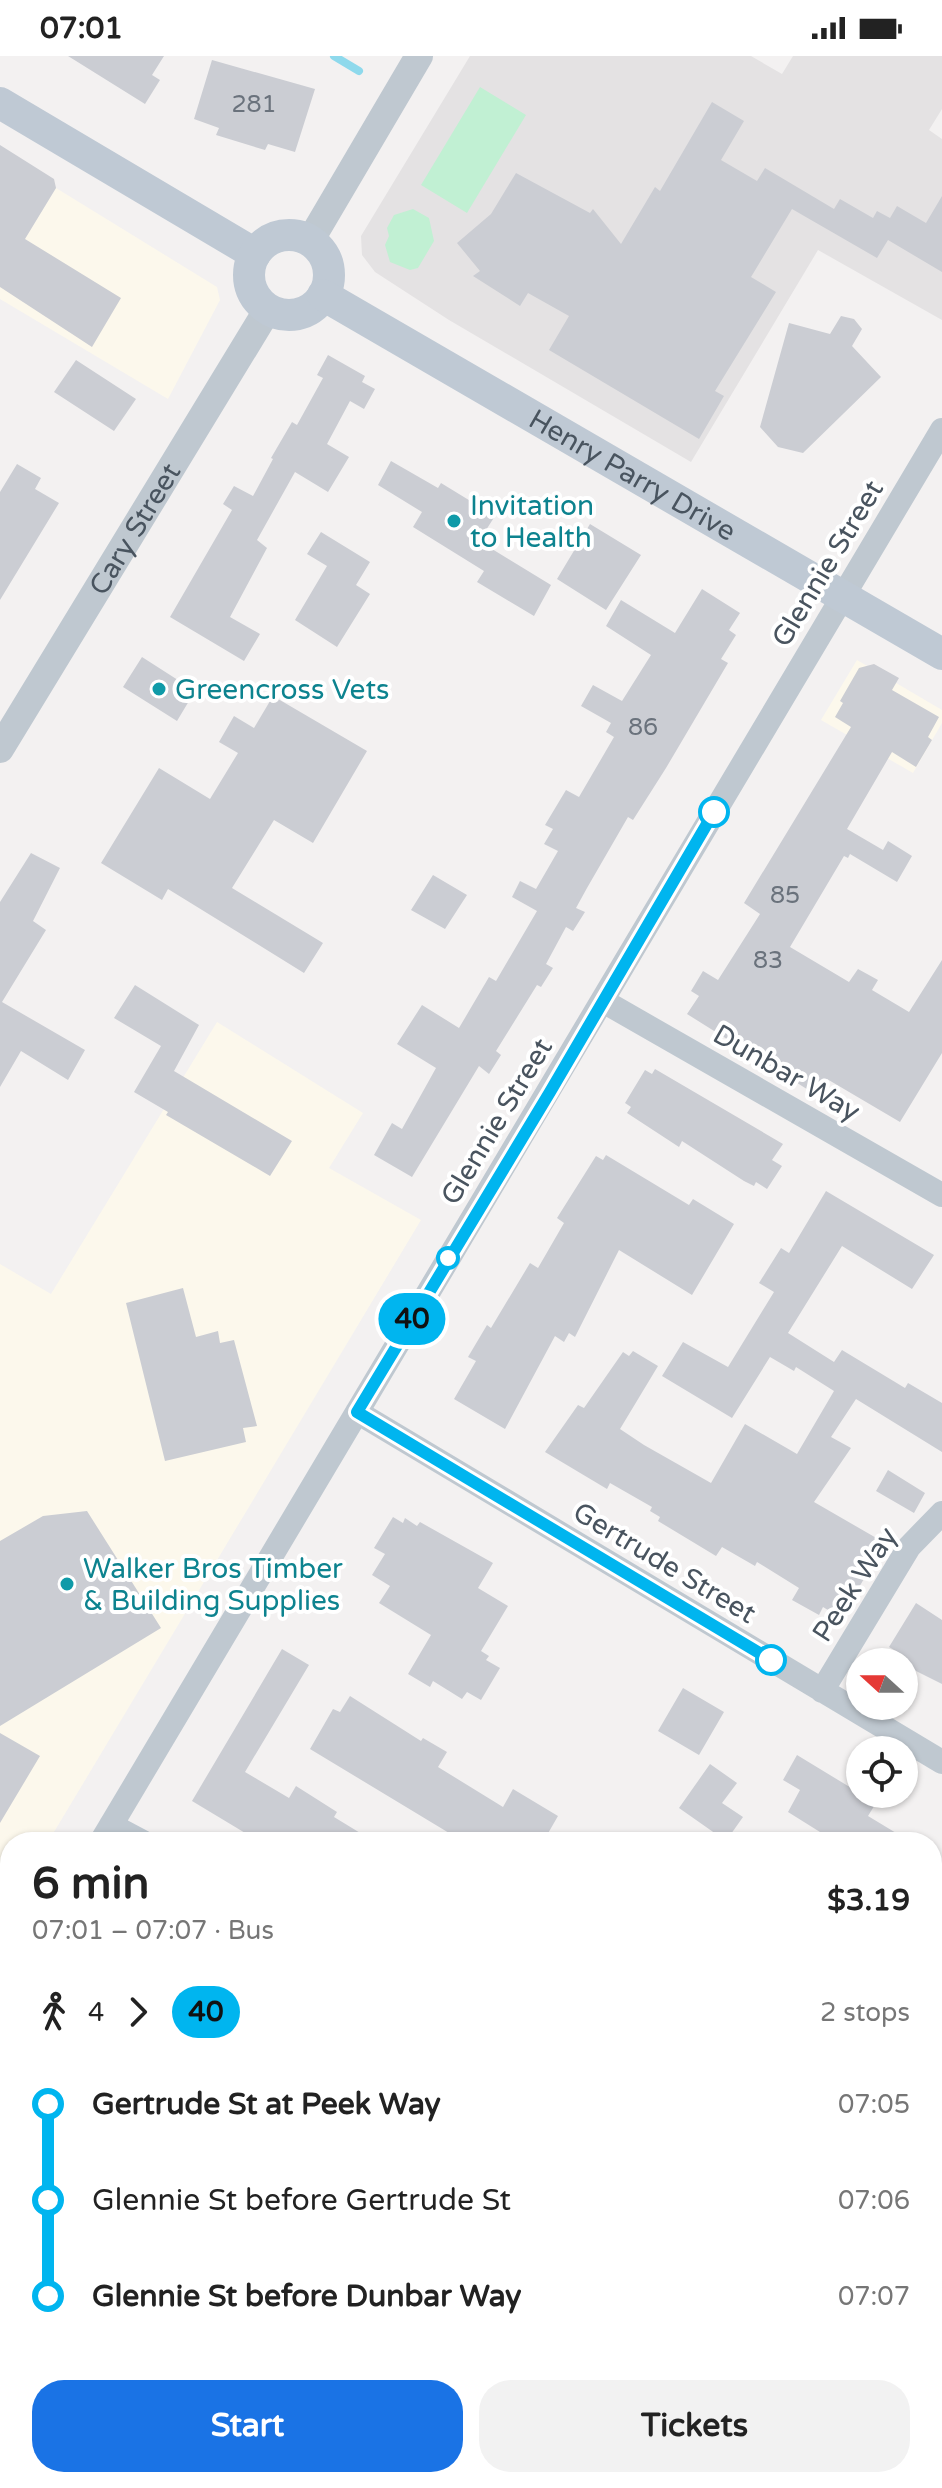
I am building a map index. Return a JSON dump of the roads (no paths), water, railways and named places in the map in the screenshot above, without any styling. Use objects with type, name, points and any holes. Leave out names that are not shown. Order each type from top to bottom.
[{"type":"main road","points":[[0,103],[255,254]]},
{"type":"main road","points":[[286,235],[310,241],[326,259],[328,283],[323,295],[305,311],[293,315],[268,309],[252,290],[250,265],[255,254],[263,244],[286,235]]},
{"type":"main road","name":"Henry Parry Drive","points":[[323,295],[942,654]]},
{"type":"street","points":[[310,241],[419,56]]},
{"type":"street","name":"Cary Street","points":[[0,749],[268,309]]},
{"type":"street","name":"Glennie Street","points":[[107,1832],[942,430]]},
{"type":"street","name":"Dunbar Way","points":[[603,1001],[942,1195]]},
{"type":"street","name":"Gertrude Street","points":[[357,1412],[942,1762]]},
{"type":"street","name":"Peek Way","points":[[822,1691],[909,1547],[942,1513]]},
{"type":"waterway","points":[[334,56],[359,71]]},
{"type":"place","name":"Invitation to Health","points":[[454,521]]},
{"type":"place","name":"Greencross Vets","points":[[159,689]]},
{"type":"place","name":"Walker Bros Timber & Building Supplies","points":[[67,1584]]}]
